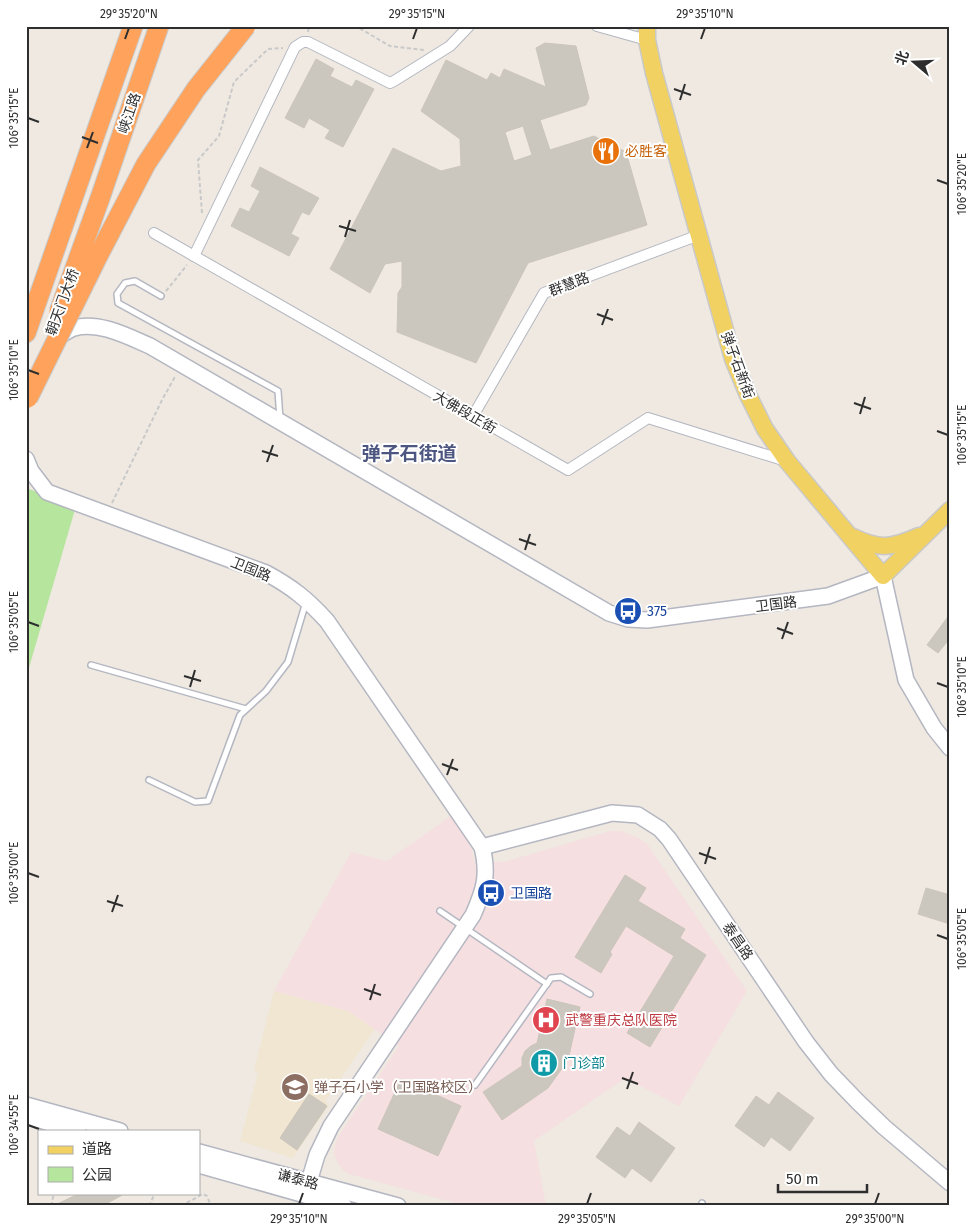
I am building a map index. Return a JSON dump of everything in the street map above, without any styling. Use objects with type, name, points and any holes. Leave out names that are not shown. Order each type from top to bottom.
[{"type":"highway","points":[[71,192],[121,26]]},
{"type":"highway","name":"峡江路","points":[[71,192],[133,26]]},
{"type":"highway","name":"峡江路","points":[[99,201],[159,26]]},
{"type":"highway","points":[[27,397],[146,164],[196,90],[246,26]]},
{"type":"highway","name":"朝天门大桥","points":[[26,333],[48,272],[71,192]]},
{"type":"highway","name":"朝天门大桥","points":[[27,397],[99,201]]},
{"type":"main road","name":"弹子石新街","points":[[647,33],[654,73],[699,235],[734,360],[748,395],[765,429],[787,461],[883,576]]},
{"type":"main road","points":[[883,576],[950,510]]},
{"type":"main road","points":[[848,534],[869,544],[882,547],[893,546],[928,532]]},
{"type":"street","points":[[194,256],[295,47],[308,42],[390,82],[441,52],[458,39],[469,26]]},
{"type":"street","points":[[597,26],[647,33]]},
{"type":"street","name":"大佛段正街","points":[[154,234],[568,470],[648,418],[787,461]]},
{"type":"street","name":"群慧路","points":[[473,416],[544,293],[699,235]]},
{"type":"street","name":"卫国路","points":[[27,397],[34,370],[51,342],[73,328],[100,328],[123,334],[150,346],[182,364],[609,613],[628,619],[647,620],[828,596],[883,576]]},
{"type":"street","name":"卫国路","points":[[26,459],[31,472],[47,492],[266,573],[307,599],[327,620],[482,847],[486,863],[485,879],[481,897],[473,915],[331,1126],[317,1155],[307,1189]]},
{"type":"street","points":[[883,576],[906,680],[926,715],[950,748]]},
{"type":"street","name":"泰昌路","points":[[482,847],[612,813],[638,815],[650,821],[669,839],[806,1042],[831,1074],[884,1127],[950,1183]]},
{"type":"street","points":[[26,1105],[69,1126]]},
{"type":"street","points":[[26,1116],[69,1126],[110,1130]]},
{"type":"street","name":"谦泰路","points":[[200,1152],[307,1189],[344,1206]]},
{"type":"street","name":"谦泰路","points":[[200,1165],[307,1189],[398,1206]]},
{"type":"lane","points":[[161,296],[135,281],[125,283],[117,294],[118,302],[278,391],[280,422]]},
{"type":"lane","points":[[149,780],[195,802],[208,801],[240,714],[266,691],[288,662],[307,599]]},
{"type":"lane","points":[[91,665],[246,709]]},
{"type":"lane","points":[[440,911],[547,984]]},
{"type":"lane","points":[[475,1085],[551,978],[561,977],[590,994]]},
{"type":"path","points":[[334,26],[359,28],[390,46],[441,52]]},
{"type":"path","points":[[204,236],[198,160],[219,136],[234,82],[268,49],[295,47]]},
{"type":"path","points":[[161,296],[194,256]]},
{"type":"path","points":[[116,491],[182,364]]},
{"type":"path","points":[[150,1206],[154,1194]]},
{"type":"path","points":[[181,1206],[203,1194],[207,1196],[211,1206]]},
{"type":"shaded area","name":"武警重庆总队医院","points":[[451,816],[467,839],[472,850],[474,862],[504,862],[610,831],[621,831],[639,838],[647,844],[747,991],[679,1106],[625,1078],[534,1141],[546,1206],[466,1206],[349,1174],[343,1170],[337,1162],[334,1153],[338,1137],[399,1046],[348,1011],[274,991],[351,852],[387,861]]},
{"type":"shaded area","name":"弹子石小学（卫国路校区）","points":[[274,991],[348,1011],[375,1029],[325,1101],[329,1105],[293,1158],[240,1141],[258,1073],[254,1070]]},
{"type":"green space","points":[[26,488],[76,506],[26,678]]},
{"type":"building","points":[[545,43],[576,46],[589,98],[586,105],[540,120],[550,150],[594,136],[626,152],[647,225],[528,263],[476,363],[397,332],[398,293],[402,287],[402,261],[385,264],[370,293],[330,269],[393,148],[441,171],[461,166],[460,139],[421,111],[446,60],[487,80],[491,73],[500,78],[504,69],[546,87],[536,48]],"holes":[[[523,126],[532,155],[514,161],[505,132]]]},
{"type":"building","points":[[316,59],[334,69],[330,76],[352,87],[356,80],[374,89],[343,147],[325,138],[330,130],[309,118],[304,128],[285,118]]},
{"type":"building","points":[[260,167],[319,198],[309,215],[302,212],[291,234],[299,238],[289,256],[231,226],[240,208],[249,212],[260,191],[251,186]]},
{"type":"building","points":[[950,614],[950,638],[938,653],[927,645]]},
{"type":"building","points":[[625,875],[646,888],[638,901],[685,929],[680,938],[706,955],[650,1047],[627,1033],[674,956],[626,926],[610,952],[612,954],[601,973],[575,957]]},
{"type":"building","points":[[926,888],[950,895],[950,924],[918,914]]},
{"type":"building","name":"门诊部","points":[[547,999],[580,1007],[568,1060],[548,1088],[502,1120],[483,1092],[522,1066],[522,1058],[525,1051],[537,1043]]},
{"type":"building","points":[[401,1079],[461,1106],[438,1156],[378,1129]]},
{"type":"building","points":[[778,1092],[814,1118],[790,1151],[771,1137],[764,1147],[735,1126],[756,1096],[769,1105]]},
{"type":"building","points":[[309,1094],[327,1106],[297,1150],[280,1138]]},
{"type":"building","points":[[639,1122],[675,1148],[651,1182],[632,1168],[625,1178],[596,1157],[617,1127],[630,1136]]},
{"type":"building","points":[[78,1194],[124,1194],[102,1206],[53,1206]]},
{"type":"place","name":"必胜客","points":[[606,151]]},
{"type":"place","name":"375","points":[[628,611]]},
{"type":"place","name":"卫国路","points":[[491,893]]},
{"type":"place","name":"武警重庆总队医院","points":[[546,1020]]},
{"type":"place","name":"门诊部","points":[[544,1063]]},
{"type":"place","name":"弹子石小学（卫国路校区）","points":[[295,1087]]},
{"type":"district","name":"弹子石街道","points":[[409,453]]}]
